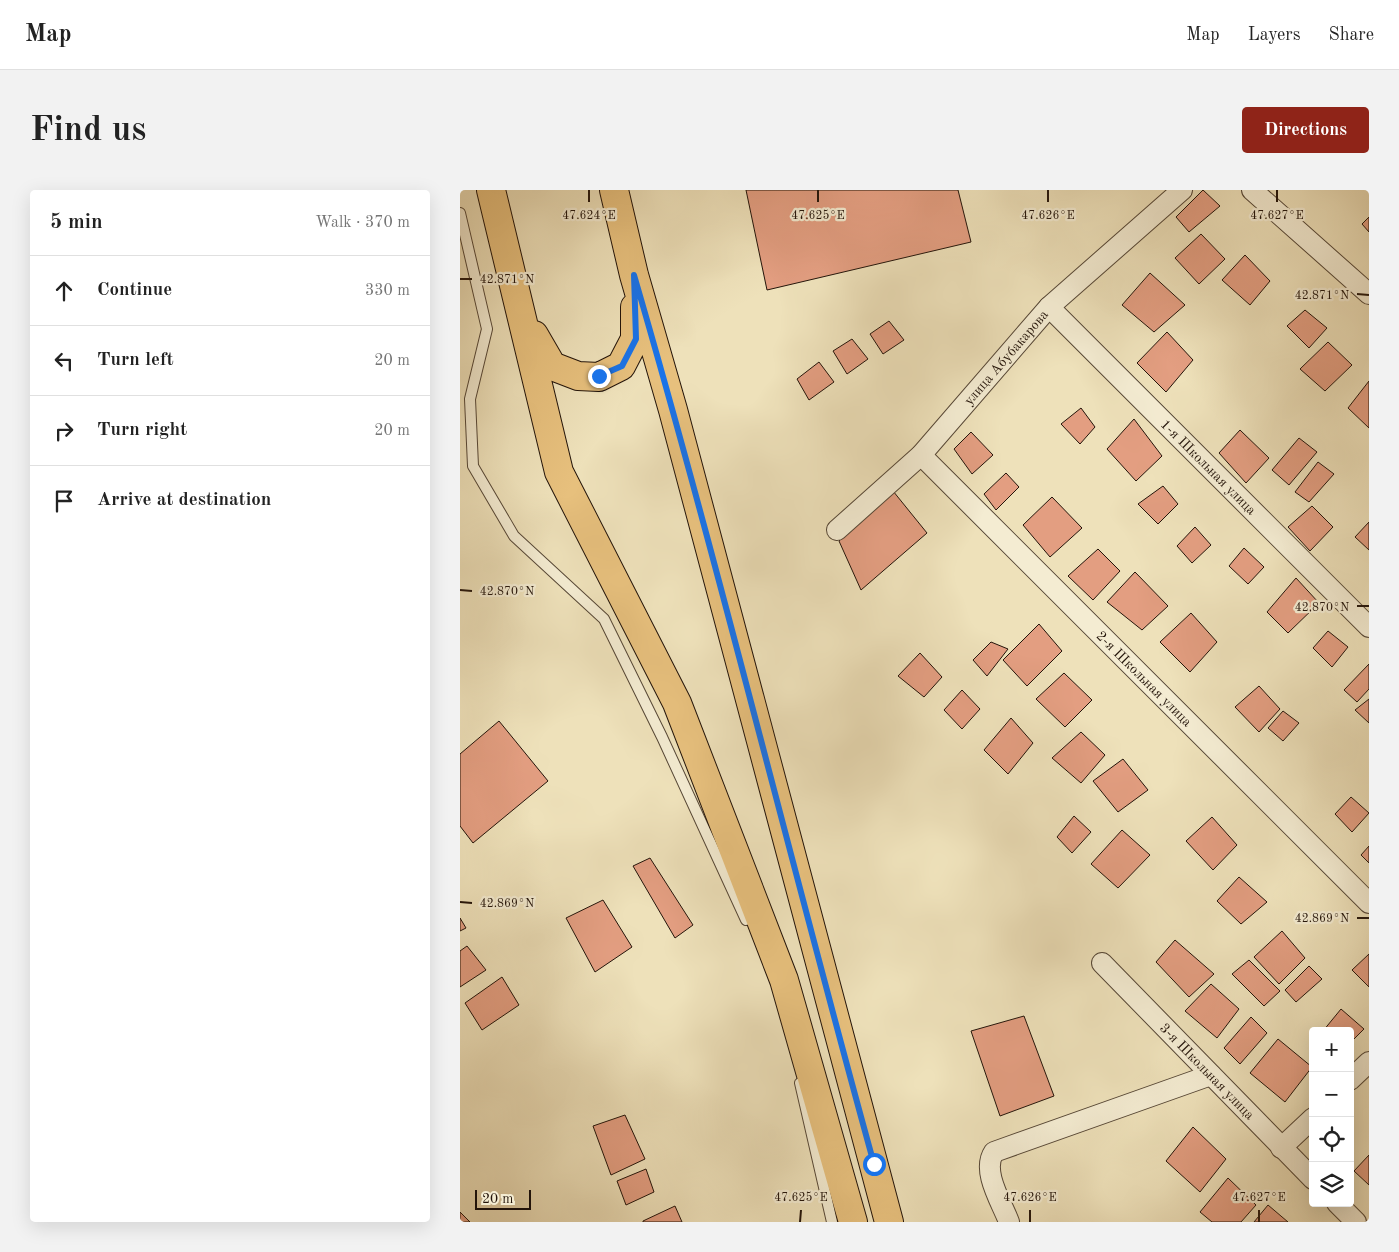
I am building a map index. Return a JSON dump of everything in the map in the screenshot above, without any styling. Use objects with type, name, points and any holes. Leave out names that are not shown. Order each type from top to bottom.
[{"type":"main road","points":[[491,190],[559,472],[677,703],[784,980],[852,1222]]},
{"type":"main road","points":[[614,190],[634,275],[673,410],[889,1222]]},
{"type":"main road","points":[[520,312],[552,366],[578,376],[599,376],[622,366],[636,339],[634,275]]},
{"type":"street","name":"улица Абубакарова","points":[[838,530],[921,455],[1049,307],[1182,190]]},
{"type":"street","points":[[1252,190],[1369,294]]},
{"type":"street","name":"1-я Школьная улица","points":[[1049,307],[1369,627]]},
{"type":"street","name":"2-я Школьная улица","points":[[921,455],[1369,903]]},
{"type":"street","name":"3-я Школьная улица","points":[[1102,963],[1309,1175]]},
{"type":"street","points":[[1354,1076],[1369,1062]]},
{"type":"street","points":[[1009,1222],[990,1172],[990,1158],[999,1149],[1211,1075]]},
{"type":"street","points":[[1282,1148],[1309,1122]]},
{"type":"street","points":[[1341,1207],[1356,1222]]},
{"type":"lane","points":[[460,213],[487,329],[470,399],[473,466],[514,536],[604,619],[666,746],[752,934]]},
{"type":"lane","points":[[780,1006],[790,1043]]},
{"type":"lane","points":[[797,1071],[832,1222]]},
{"type":"building","points":[[746,190],[958,190],[971,242],[767,290]]},
{"type":"building","points":[[1203,190],[1220,206],[1189,232],[1176,217]]},
{"type":"building","points":[[1369,217],[1369,232],[1362,224]]},
{"type":"building","points":[[1201,234],[1225,259],[1199,284],[1175,258]]},
{"type":"building","points":[[1245,255],[1270,281],[1250,305],[1222,280]]},
{"type":"building","points":[[1150,273],[1185,305],[1154,332],[1122,305]]},
{"type":"building","points":[[1305,310],[1327,328],[1309,348],[1287,326]]},
{"type":"building","points":[[889,321],[904,340],[883,354],[870,334]]},
{"type":"building","points":[[1167,332],[1193,360],[1166,392],[1137,363]]},
{"type":"building","points":[[852,339],[868,359],[847,374],[833,351]]},
{"type":"building","points":[[1328,342],[1352,365],[1325,391],[1300,369]]},
{"type":"building","points":[[819,362],[834,382],[809,400],[797,379]]},
{"type":"building","points":[[1369,381],[1369,428],[1348,408]]},
{"type":"building","points":[[1081,408],[1095,427],[1080,444],[1061,424]]},
{"type":"building","points":[[1134,419],[1162,456],[1136,481],[1107,449]]},
{"type":"building","points":[[1240,430],[1269,458],[1246,483],[1219,453]]},
{"type":"building","points":[[971,432],[993,455],[972,474],[954,449]]},
{"type":"building","points":[[1299,438],[1317,452],[1289,485],[1272,470]]},
{"type":"building","points":[[1318,462],[1334,474],[1309,502],[1295,492]]},
{"type":"building","points":[[1006,473],[1019,487],[996,510],[984,494]]},
{"type":"building","points":[[1163,486],[1178,504],[1158,524],[1138,504]]},
{"type":"building","points":[[893,491],[927,533],[861,590],[839,541]]},
{"type":"building","points":[[1052,497],[1082,528],[1050,557],[1023,525]]},
{"type":"building","points":[[1312,506],[1333,527],[1310,551],[1288,527]]},
{"type":"building","points":[[1369,522],[1369,550],[1355,537]]},
{"type":"building","points":[[1195,527],[1211,545],[1192,563],[1177,546]]},
{"type":"building","points":[[1244,548],[1264,567],[1248,584],[1229,566]]},
{"type":"building","points":[[1098,549],[1120,571],[1093,600],[1068,576]]},
{"type":"building","points":[[1135,572],[1168,606],[1142,630],[1107,602]]},
{"type":"building","points":[[1296,578],[1319,603],[1288,633],[1267,612]]},
{"type":"building","points":[[1191,613],[1217,642],[1190,672],[1160,642]]},
{"type":"building","points":[[1039,624],[1062,651],[1027,686],[1003,660]]},
{"type":"building","points":[[1328,631],[1348,647],[1332,667],[1313,648]]},
{"type":"building","points":[[991,642],[1008,649],[987,676],[973,660]]},
{"type":"building","points":[[920,653],[942,677],[924,697],[898,676]]},
{"type":"building","points":[[1369,664],[1369,689],[1357,702],[1344,690]]},
{"type":"building","points":[[1064,673],[1092,700],[1065,727],[1036,699]]},
{"type":"building","points":[[1259,686],[1280,709],[1259,732],[1235,707]]},
{"type":"building","points":[[962,690],[980,709],[962,729],[944,710]]},
{"type":"building","points":[[1369,699],[1369,723],[1355,710]]},
{"type":"building","points":[[1283,711],[1299,723],[1283,741],[1268,728]]},
{"type":"building","points":[[1011,718],[1033,743],[1008,774],[984,750]]},
{"type":"building","points":[[499,721],[548,781],[473,843],[460,826],[460,754]]},
{"type":"building","points":[[1081,732],[1105,755],[1081,783],[1052,758]]},
{"type":"building","points":[[1123,759],[1148,790],[1118,812],[1093,781]]},
{"type":"building","points":[[1351,797],[1369,813],[1352,832],[1335,814]]},
{"type":"building","points":[[1074,816],[1091,832],[1072,853],[1057,837]]},
{"type":"building","points":[[1212,817],[1237,845],[1213,870],[1186,841]]},
{"type":"building","points":[[1122,830],[1150,855],[1118,888],[1091,864]]},
{"type":"building","points":[[1369,846],[1369,863],[1361,855]]},
{"type":"building","points":[[650,858],[693,925],[675,938],[633,866]]},
{"type":"building","points":[[1239,877],[1267,902],[1241,924],[1217,901]]},
{"type":"building","points":[[603,900],[632,947],[595,972],[566,918]]},
{"type":"building","points":[[460,918],[466,928],[460,931]]},
{"type":"building","points":[[1282,931],[1305,958],[1279,984],[1254,957]]},
{"type":"building","points":[[1175,940],[1214,974],[1189,997],[1156,962]]},
{"type":"building","points":[[467,946],[486,970],[460,987],[460,951]]},
{"type":"building","points":[[1369,954],[1369,987],[1352,970]]},
{"type":"building","points":[[1249,960],[1280,991],[1264,1006],[1232,974]]},
{"type":"building","points":[[1309,966],[1322,979],[1296,1002],[1285,990]]},
{"type":"building","points":[[502,977],[519,1005],[482,1030],[465,1003]]},
{"type":"building","points":[[1211,984],[1239,1009],[1217,1038],[1185,1011]]},
{"type":"building","points":[[1341,1009],[1364,1029],[1354,1039],[1354,1027],[1326,1027]]},
{"type":"building","points":[[1024,1016],[1054,1096],[1000,1116],[971,1031]]},
{"type":"building","points":[[1251,1017],[1267,1033],[1240,1064],[1224,1048]]},
{"type":"building","points":[[1278,1039],[1309,1065],[1309,1071],[1285,1102],[1250,1073]]},
{"type":"building","points":[[625,1115],[645,1159],[611,1175],[593,1126]]},
{"type":"building","points":[[1193,1127],[1226,1159],[1200,1192],[1166,1161]]},
{"type":"building","points":[[1369,1155],[1369,1185],[1354,1171]]},
{"type":"building","points":[[646,1169],[654,1192],[626,1205],[617,1181]]},
{"type":"building","points":[[1228,1178],[1256,1205],[1241,1222],[1212,1222],[1200,1212]]},
{"type":"building","points":[[1268,1205],[1288,1222],[1254,1222]]},
{"type":"building","points":[[675,1206],[682,1222],[643,1222],[643,1221]]},
{"type":"building","points":[[460,1212],[470,1222],[460,1222]]},
{"type":"route","points":[[599,376],[622,366],[636,339],[634,275],[673,410],[821,972],[874,1164]]}]
